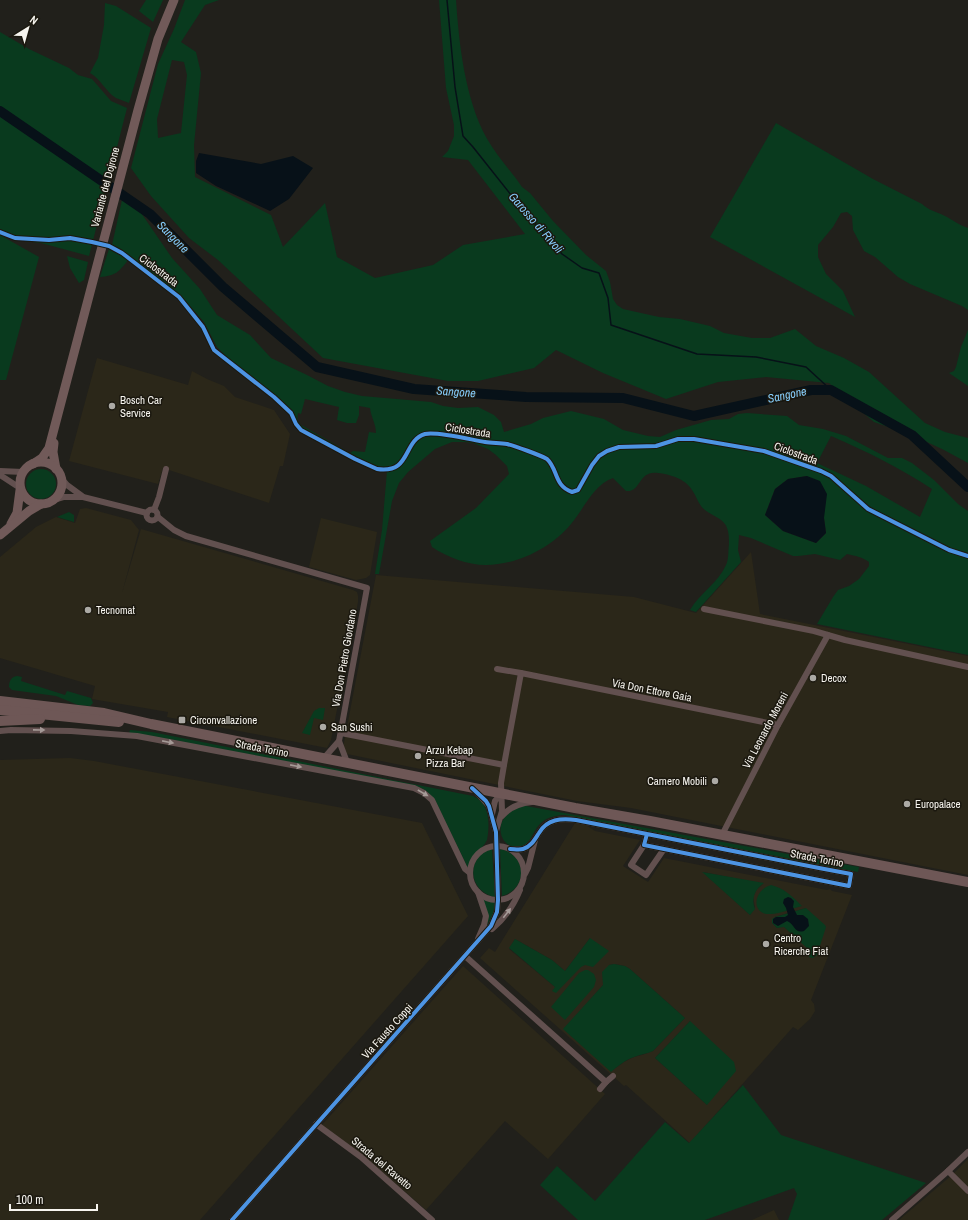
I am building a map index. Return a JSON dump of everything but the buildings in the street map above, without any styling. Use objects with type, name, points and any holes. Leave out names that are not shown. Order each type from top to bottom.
[{"type":"main road","name":"Strada Torino","points":[[0,701],[104,713],[151,724],[501,794],[968,882]]},
{"type":"main road","name":"Strada Torino","points":[[0,710],[151,724]]},
{"type":"main road","points":[[0,721],[52,720],[133,726],[151,724]]},
{"type":"street","name":"Variante del Dojrone","points":[[33,464],[46,454],[55,429],[138,110],[158,39],[174,0]]},
{"type":"street","name":"Variante del Dojrone","points":[[55,429],[53,452],[56,469]]},
{"type":"street","points":[[7,529],[17,513],[20,478],[23,472],[33,464],[40,462],[46,463],[56,469],[67,486],[83,497]]},
{"type":"street","points":[[154,510],[166,469]]},
{"type":"street","points":[[0,471],[23,472]]},
{"type":"street","points":[[0,475],[20,489],[28,500],[34,504],[41,504]]},
{"type":"street","points":[[51,501],[60,490],[61,478]]},
{"type":"street","points":[[0,535],[29,510],[41,504],[64,497],[83,497],[147,513],[154,510]]},
{"type":"street","points":[[147,513],[147,518],[150,521],[155,520],[158,517],[158,514],[154,510]]},
{"type":"street","name":"Via Don Pietro Giordano","points":[[158,517],[166,525],[186,536],[367,588],[341,732]]},
{"type":"street","points":[[704,609],[814,631],[845,640],[968,667]]},
{"type":"street","name":"Via Leonardo Moreni","points":[[722,835],[778,725],[828,635]]},
{"type":"street","name":"Via Don Ettore Gaia","points":[[497,669],[778,725]]},
{"type":"street","points":[[492,816],[493,807],[501,794],[504,766],[521,673]]},
{"type":"street","name":"Strada Torino","points":[[0,731],[71,731],[137,736],[414,788],[424,792],[432,800],[465,869],[470,873]]},
{"type":"street","points":[[324,758],[339,740],[341,732],[504,766]]},
{"type":"street","points":[[339,740],[347,762]]},
{"type":"street","name":"Via Fausto Coppi","points":[[472,788],[486,802],[492,816],[496,832],[498,900],[495,919],[486,934]]},
{"type":"street","name":"Via Fausto Coppi","points":[[496,832],[503,804],[501,794]]},
{"type":"street","points":[[500,818],[510,808],[516,805],[538,801]]},
{"type":"street","name":"Strada Torino","points":[[535,839],[539,832],[548,823],[560,819],[576,820],[851,874],[848,886],[644,845]]},
{"type":"street","points":[[647,834],[644,845],[631,865],[646,875],[664,849]]},
{"type":"street","points":[[475,946],[486,921],[486,916],[470,873],[472,862],[479,853],[488,847],[497,846],[510,849],[524,848],[530,845],[535,839]]},
{"type":"street","name":"Via Fausto Coppi","points":[[232,1220],[465,956],[506,915],[517,898],[524,874],[528,868],[535,839]]},
{"type":"street","points":[[672,851],[674,840]]},
{"type":"street","points":[[510,849],[520,858],[524,868],[524,874]]},
{"type":"street","points":[[478,892],[488,898],[498,900],[512,896],[520,887]]},
{"type":"street","points":[[465,956],[606,1082]]},
{"type":"street","points":[[600,1089],[613,1076]]},
{"type":"street","name":"Strada del Ravetto","points":[[316,1124],[361,1157],[432,1220]]},
{"type":"street","points":[[892,1220],[968,1152]]},
{"type":"street","points":[[948,1171],[968,1191]]},
{"type":"shaded area","points":[[199,153],[261,164],[293,156],[313,168],[289,199],[270,211],[216,186],[196,173],[196,161]]},
{"type":"shaded area","points":[[97,358],[188,385],[192,371],[224,386],[235,397],[274,410],[290,434],[283,466],[280,466],[269,503],[163,468],[158,484],[69,461]]},
{"type":"shaded area","points":[[807,476],[820,481],[827,494],[824,518],[826,533],[816,543],[783,531],[765,515],[775,489],[788,479]]},
{"type":"shaded area","points":[[86,508],[131,520],[139,530],[122,593],[141,529],[357,592],[358,602],[331,740],[327,748],[167,717],[168,712],[92,699],[95,686],[0,658],[0,557],[36,527],[56,517],[75,523],[80,509]]},
{"type":"shaded area","points":[[321,518],[377,532],[370,575],[366,578],[356,580],[309,567]]},
{"type":"shaded area","points":[[751,552],[760,614],[968,656],[968,875],[631,808],[577,801],[342,753],[376,575],[634,597],[696,613]]},
{"type":"shaded area","points":[[70,758],[94,761],[422,823],[468,916],[200,1220],[0,1220],[0,760]]},
{"type":"shaded area","name":"Centro Ricerche Fiat","points":[[575,823],[586,825],[595,831],[640,840],[623,866],[648,882],[664,858],[827,890],[830,889],[832,891],[852,895],[811,1000],[814,1004],[815,1011],[810,1019],[798,1030],[793,1027],[690,1143],[626,1085],[624,1086],[480,958],[489,948],[495,952]],"holes":[[[703,872],[763,884],[757,889],[753,897],[755,907],[750,915]],[[806,908],[808,949],[783,926],[777,928],[772,921],[775,917]],[[590,938],[590,965],[581,966],[555,987],[509,949],[515,939],[552,960],[565,971]],[[614,964],[625,966],[685,1018],[653,1051],[634,1057],[611,1071],[564,1029],[603,985],[609,965]],[[690,1021],[707,1105],[655,1058]]]},
{"type":"shaded area","points":[[788,897],[794,901],[793,907],[797,915],[803,915],[808,919],[809,926],[804,931],[801,932],[796,930],[790,922],[787,921],[778,926],[773,923],[773,919],[776,917],[785,917],[788,915],[783,903],[784,899]]},
{"type":"shaded area","points":[[463,966],[605,1094],[548,1159],[505,1121],[426,1210],[363,1155],[322,1125]]},
{"type":"shaded area","points":[[968,1159],[968,1220],[899,1220],[952,1175]]},
{"type":"shaded area","points":[[774,1210],[779,1220],[752,1220]]},
{"type":"green space","points":[[146,0],[163,0],[153,22],[139,11]]},
{"type":"green space","points":[[185,0],[219,0],[205,5],[181,42],[196,52],[201,73],[194,145],[195,177],[271,215],[283,247],[325,203],[337,257],[375,278],[433,265],[463,245],[525,234],[468,160],[442,157],[448,151],[454,136],[454,125],[446,88],[439,0],[456,0],[464,70],[473,105],[486,137],[522,187],[530,193],[553,221],[586,255],[606,271],[610,282],[613,299],[617,305],[623,309],[659,317],[680,319],[710,326],[724,333],[752,338],[770,338],[795,329],[816,346],[844,358],[869,372],[925,423],[945,432],[968,438],[968,463],[912,435],[874,422],[829,383],[766,377],[718,382],[666,399],[603,373],[556,350],[534,368],[478,381],[448,381],[323,358],[218,260],[189,238],[151,196],[131,168],[158,64]],"holes":[[[172,60],[184,62],[187,75],[181,133],[158,138],[157,119]]]},
{"type":"green space","points":[[105,3],[116,6],[151,28],[129,103],[112,95],[97,78],[90,73],[98,58],[104,25]]},
{"type":"green space","points":[[0,32],[29,49],[69,68],[78,75],[92,79],[111,101],[127,108],[89,256],[41,243],[24,241],[0,229]]},
{"type":"green space","points":[[776,123],[873,179],[968,228],[968,310],[910,284],[898,277],[875,257],[864,251],[853,230],[852,216],[847,212],[841,213],[833,227],[818,245],[818,257],[826,274],[843,291],[855,317],[710,237]]},
{"type":"green space","points":[[122,200],[137,207],[172,258],[200,289],[217,315],[250,335],[271,358],[328,386],[345,392],[362,396],[431,402],[443,406],[458,408],[478,407],[494,415],[501,422],[504,432],[531,424],[543,418],[571,411],[604,419],[623,430],[648,436],[660,437],[676,430],[711,420],[729,419],[738,414],[747,413],[787,416],[799,425],[823,429],[846,436],[888,458],[902,458],[912,463],[934,480],[958,504],[968,511],[968,555],[950,549],[873,509],[830,474],[765,450],[694,437],[674,438],[655,445],[617,445],[605,450],[590,465],[577,488],[572,490],[562,484],[551,462],[542,455],[506,443],[433,432],[420,435],[416,438],[399,463],[395,465],[384,468],[367,464],[301,429],[298,426],[294,415],[285,405],[228,358],[217,347],[204,322],[184,299],[112,245]],"holes":[[[305,399],[339,407],[337,420],[347,423],[356,423],[359,415],[359,406],[370,408],[376,433],[369,432],[365,452],[353,451],[350,453],[301,425],[297,418],[298,413],[301,414]],[[831,436],[883,460],[932,489],[920,517],[866,486],[817,463]]]},
{"type":"green space","points":[[0,235],[39,257],[6,380],[0,380]]},
{"type":"green space","points":[[109,249],[119,253],[128,260],[116,273],[109,276],[100,277]]},
{"type":"green space","points":[[67,256],[88,262],[84,280],[79,283],[70,268]]},
{"type":"green space","points":[[968,330],[968,386],[949,373],[954,371],[956,367],[961,347]]},
{"type":"green space","points":[[428,435],[510,447],[541,458],[548,462],[557,482],[561,487],[572,493],[578,493],[598,460],[606,453],[613,450],[654,448],[679,440],[702,441],[765,452],[823,473],[867,511],[948,552],[968,558],[968,655],[817,624],[838,590],[849,586],[859,579],[869,566],[869,562],[847,554],[840,560],[815,554],[793,556],[751,538],[739,535],[738,550],[741,562],[696,612],[690,610],[723,571],[727,563],[729,544],[728,531],[722,521],[701,506],[686,483],[672,476],[658,473],[651,473],[647,475],[635,489],[631,491],[626,491],[613,478],[606,481],[589,498],[576,518],[563,533],[554,541],[533,554],[510,562],[486,565],[472,564],[451,557],[432,547],[430,541],[476,508],[509,474],[507,466],[496,455],[488,449],[473,443],[452,442],[435,449],[408,472],[399,483],[392,501],[379,574],[375,574],[382,530],[387,471],[399,468],[414,444],[422,437]],"holes":[[[807,476],[824,518],[826,533],[816,543],[783,531],[765,515],[775,489],[788,479]]]},
{"type":"green space","points":[[41,469],[51,474],[56,484],[51,494],[41,499],[31,494],[26,484],[31,474]]},
{"type":"green space","points":[[69,512],[74,515],[74,522],[57,517]]},
{"type":"green space","points":[[13,677],[22,677],[21,681],[65,695],[67,691],[91,698],[93,703],[90,706],[78,705],[56,696],[12,690],[9,687],[10,681]]},
{"type":"green space","points":[[319,708],[325,708],[323,720],[314,718],[310,735],[302,733],[314,711]]},
{"type":"green space","points":[[130,730],[152,732],[473,796],[479,799],[483,804],[488,815],[487,840],[472,858],[468,868],[435,800],[425,790],[419,787],[152,736],[129,733]]},
{"type":"green space","points":[[523,806],[859,867],[858,872],[565,815],[559,815],[547,819],[538,826],[528,842],[520,846],[512,846],[505,842],[502,837],[502,821],[513,810]]},
{"type":"green space","points":[[492,849],[495,897],[486,894],[479,888],[473,874],[477,859],[483,853]]},
{"type":"green space","points":[[500,849],[509,852],[516,857],[520,864],[521,871],[517,886],[511,892],[502,896]]},
{"type":"green space","points":[[702,872],[764,883],[756,891],[753,901],[755,909],[750,915]]},
{"type":"green space","points":[[771,885],[776,886],[792,896],[802,906],[777,913],[763,913],[759,910],[756,901],[761,892]]},
{"type":"green space","points":[[482,898],[486,901],[495,902],[493,914],[487,925],[488,914]]},
{"type":"green space","points":[[806,908],[826,927],[817,955],[813,958],[809,957],[808,949],[784,927],[777,928],[772,923],[772,919],[775,917]]},
{"type":"green space","points":[[590,938],[609,951],[593,967],[585,965],[581,967],[556,993],[552,991],[555,987],[509,948],[515,939],[552,960],[565,971]]},
{"type":"green space","points":[[614,964],[625,966],[630,969],[685,1018],[653,1051],[628,1060],[611,1072],[563,1029],[603,985],[602,972],[609,965]]},
{"type":"green space","points":[[588,970],[594,974],[596,980],[594,987],[565,1020],[551,1007],[579,973]]},
{"type":"green space","points":[[690,1021],[734,1062],[736,1071],[707,1105],[655,1058]]},
{"type":"green space","points":[[743,1085],[781,1135],[926,1183],[882,1220],[788,1220],[797,1194],[794,1188],[705,1220],[578,1220],[540,1185],[557,1166],[595,1201],[665,1122],[689,1143]]},
{"type":"waterway","name":"Garosso di Rivoli","points":[[447,0],[455,87],[463,136],[523,210],[562,254],[582,268],[599,273],[608,298],[611,325],[697,354],[756,357],[806,367],[831,390]]},
{"type":"waterway","name":"Sangone","points":[[0,111],[150,214],[223,287],[317,367],[414,389],[526,397],[623,398],[694,416],[811,390],[831,390],[912,435],[968,487]]},
{"type":"cycle path","name":"Ciclostrada","points":[[0,232],[15,238],[49,240],[70,238],[109,246],[122,253],[179,297],[203,327],[214,350],[274,397],[291,413],[296,424],[301,430],[377,469],[396,467],[402,462],[413,443],[418,438],[430,433],[507,444],[539,455],[547,459],[550,463],[562,486],[572,492],[578,490],[592,465],[599,456],[607,451],[619,447],[656,446],[678,439],[694,439],[764,451],[821,471],[831,476],[868,509],[949,550],[968,556]]},
{"type":"cycle path","points":[[232,1220],[491,926],[497,912],[498,900],[496,832],[489,806],[486,801],[472,788]]},
{"type":"cycle path","points":[[510,849],[526,848],[542,828],[550,822],[565,819],[576,820],[851,874],[849,886],[644,845],[647,834]]},
{"type":"place","name":"Bosch Car Service","points":[[112,406]]},
{"type":"place","name":"Tecnomat","points":[[88,610]]},
{"type":"place","name":"Decox","points":[[813,678]]},
{"type":"place","name":"Circonvallazione","points":[[182,720]]},
{"type":"place","name":"San Sushi","points":[[323,727]]},
{"type":"place","name":"Arzu Kebap Pizza Bar","points":[[418,756]]},
{"type":"place","name":"Carnero Mobili","points":[[715,781]]},
{"type":"place","name":"Europalace","points":[[907,804]]},
{"type":"place","name":"Centro Ricerche Fiat","points":[[766,944]]}]
